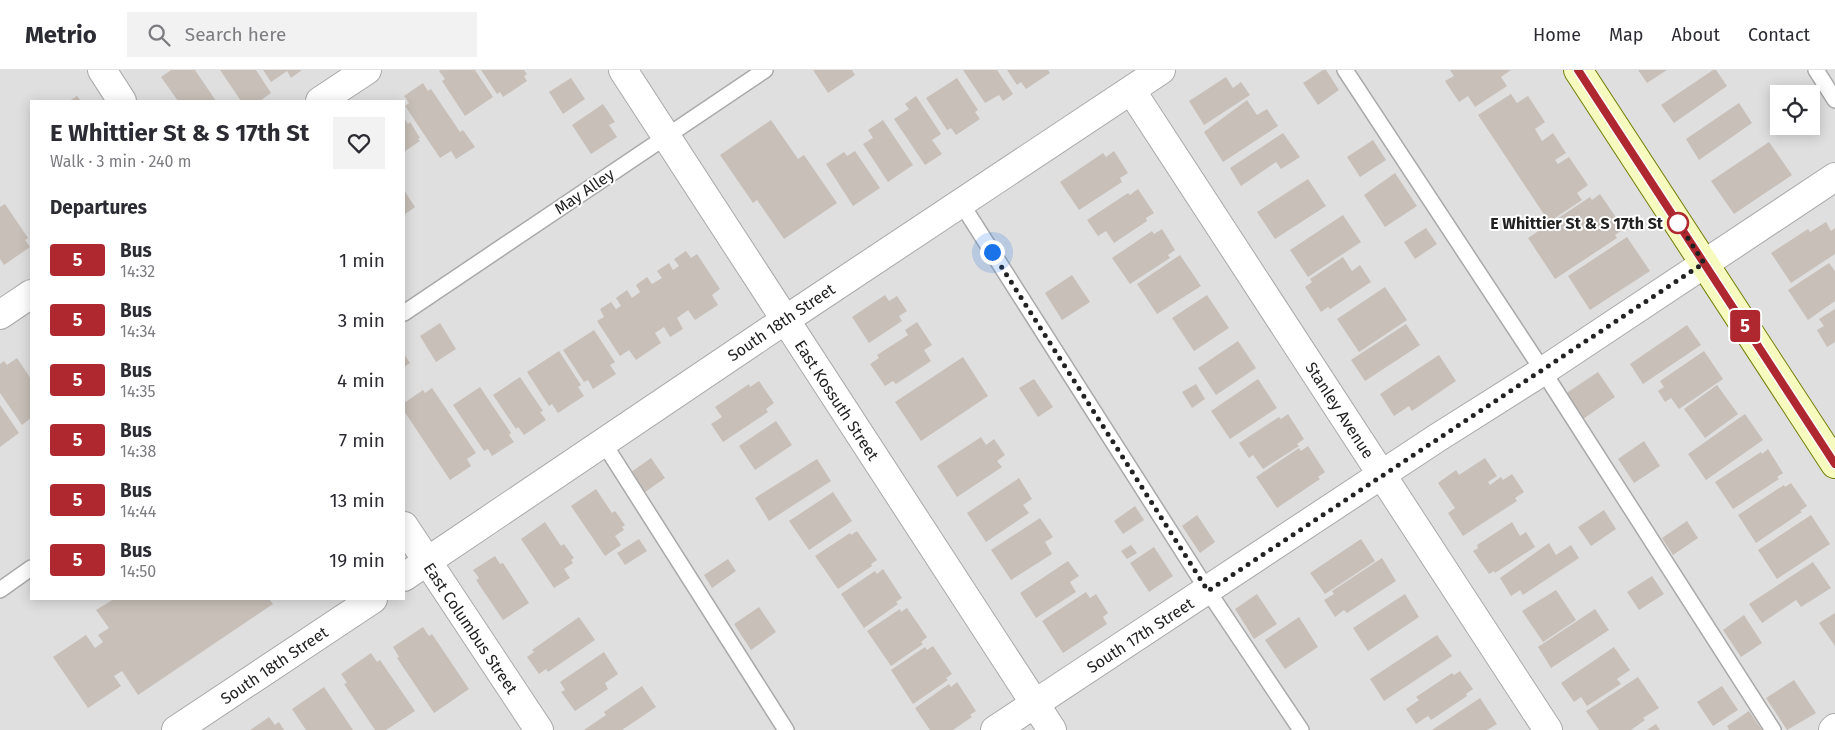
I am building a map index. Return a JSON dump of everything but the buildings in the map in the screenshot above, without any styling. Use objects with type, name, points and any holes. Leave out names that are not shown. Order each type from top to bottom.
[{"type":"street","points":[[102,70],[121,100]]},
{"type":"street","name":"East Kossuth Street","points":[[623,70],[1052,730]]},
{"type":"street","name":"South 18th Street","points":[[405,576],[784,320],[1161,70]]},
{"type":"street","points":[[1578,70],[1835,464]]},
{"type":"street","points":[[321,100],[352,74]]},
{"type":"street","name":"Stanley Avenue","points":[[1131,90],[1548,730]]},
{"type":"street","name":"South 17th Street","points":[[995,730],[1835,177]]},
{"type":"street","points":[[0,315],[30,295]]},
{"type":"street","name":"East Columbus Street","points":[[405,528],[539,730]]},
{"type":"street","name":"South 18th Street","points":[[176,730],[371,600]]},
{"type":"lane","name":"May Alley","points":[[405,312],[765,70]]},
{"type":"lane","points":[[1345,70],[1543,371],[1773,730]]},
{"type":"lane","points":[[1816,70],[1835,100]]},
{"type":"lane","points":[[960,203],[1208,591],[1302,730]]},
{"type":"lane","points":[[603,442],[786,730]]},
{"type":"lane","points":[[0,590],[30,569]]},
{"type":"shaded area","points":[[0,70],[1835,70],[1835,730],[0,730]]},
{"type":"bus line","name":"5","points":[[1578,70],[1835,464]]},
{"type":"place","name":"E Whittier St & S 17th St","points":[[1678,223]]},
{"type":"route","points":[[992,252],[1208,591],[1704,263],[1678,223]]}]
